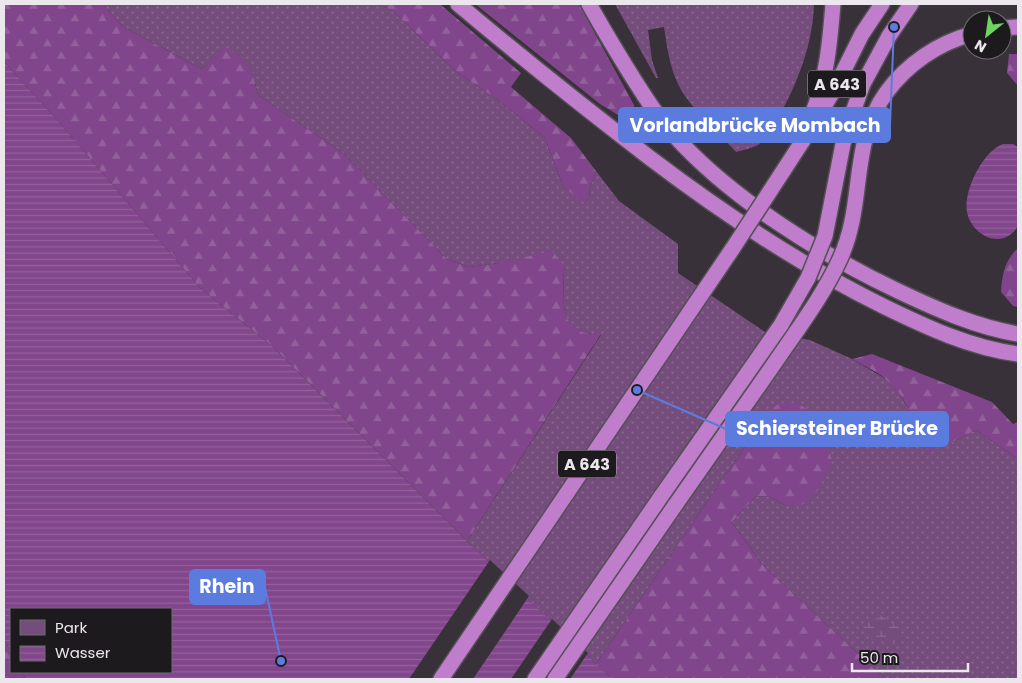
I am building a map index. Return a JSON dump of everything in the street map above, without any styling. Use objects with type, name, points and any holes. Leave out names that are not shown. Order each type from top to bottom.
[{"type":"highway","points":[[458,4],[601,121],[700,196],[750,230],[811,268],[906,317],[962,340],[1018,354]]},
{"type":"highway","points":[[589,4],[653,109],[671,132],[691,154],[751,203],[822,251],[914,299],[969,321],[1018,334]]},
{"type":"highway","points":[[802,142],[824,80],[833,4]]},
{"type":"highway","name":"A 643","points":[[441,679],[733,248],[834,90],[862,34],[882,4]]},
{"type":"highway","name":"A 643","points":[[534,679],[796,302],[825,236],[843,144],[856,104],[876,59],[911,4]]},
{"type":"highway","points":[[555,679],[810,312],[832,274],[849,236],[854,218],[862,150],[867,129],[886,93],[914,63],[931,51],[962,38]]},
{"type":"green space","points":[[4,4],[103,4],[122,26],[202,69],[225,47],[242,58],[252,72],[258,95],[344,154],[447,259],[469,267],[499,263],[552,251],[563,265],[564,308],[569,323],[584,333],[601,334],[467,541],[272,346],[200,288],[60,123],[4,62]]},
{"type":"green space","points":[[103,4],[379,4],[394,12],[458,73],[501,102],[545,138],[563,186],[582,201],[589,198],[590,188],[596,171],[619,201],[678,244],[678,273],[765,332],[810,340],[852,359],[889,381],[898,391],[914,419],[920,445],[953,442],[976,430],[1018,459],[1018,679],[885,679],[761,563],[732,522],[756,496],[770,497],[785,505],[766,416],[596,664],[467,541],[601,335],[584,333],[569,324],[564,308],[563,265],[499,263],[469,267],[447,259],[344,154],[258,95],[252,72],[225,48],[202,69],[122,26]]},
{"type":"green space","points":[[379,4],[440,4],[521,73],[511,87],[571,138],[596,171],[590,188],[589,198],[582,202],[563,186],[545,138],[501,102],[458,73],[394,12]]},
{"type":"green space","points":[[475,4],[579,4],[634,105],[636,116],[628,121],[600,104]]},
{"type":"green space","points":[[615,4],[814,4],[810,35],[802,66],[783,110],[763,140],[756,146],[736,152],[696,110],[678,84],[672,70],[664,27],[648,30],[652,60],[658,78],[656,78]]},
{"type":"green space","points":[[1012,54],[1018,54],[1018,86],[1007,73],[1008,60],[1012,60]]},
{"type":"green space","points":[[1018,248],[1018,307],[1013,306],[1001,292],[1005,268],[1010,257]]},
{"type":"green space","points":[[872,354],[992,402],[1013,424],[1018,422],[1018,459],[976,430],[953,442],[931,450],[920,445],[909,411],[901,395],[881,375],[852,359]]},
{"type":"green space","points":[[796,403],[814,414],[819,420],[823,427],[832,461],[818,490],[802,505],[785,505],[770,497],[756,496],[732,522],[761,563],[885,679],[612,679],[596,664],[766,416],[778,404]]},
{"type":"green space","points":[[872,614],[883,616],[899,629],[900,644],[879,640],[861,627]]},
{"type":"green space","points":[[4,639],[10,650],[10,673],[23,673],[26,679],[4,679]]},
{"type":"water","points":[[4,62],[60,123],[200,288],[272,346],[467,541],[612,679],[26,679],[23,673],[172,673],[172,608],[10,608],[10,650],[4,639]]},
{"type":"water","points":[[1003,144],[1013,144],[1018,147],[1018,226],[1008,236],[998,239],[986,236],[976,229],[969,218],[967,203],[971,183],[982,163],[988,155]]},
{"type":"pier","points":[[490,560],[529,596],[473,679],[409,679]]},
{"type":"pier","points":[[552,619],[588,653],[570,679],[511,679]]},
{"type":"place","name":"Vorlandbrücke Mombach","points":[[894,27]]},
{"type":"place","name":"Schiersteiner Brücke","points":[[637,390]]},
{"type":"place","name":"Rhein","points":[[281,661]]}]
